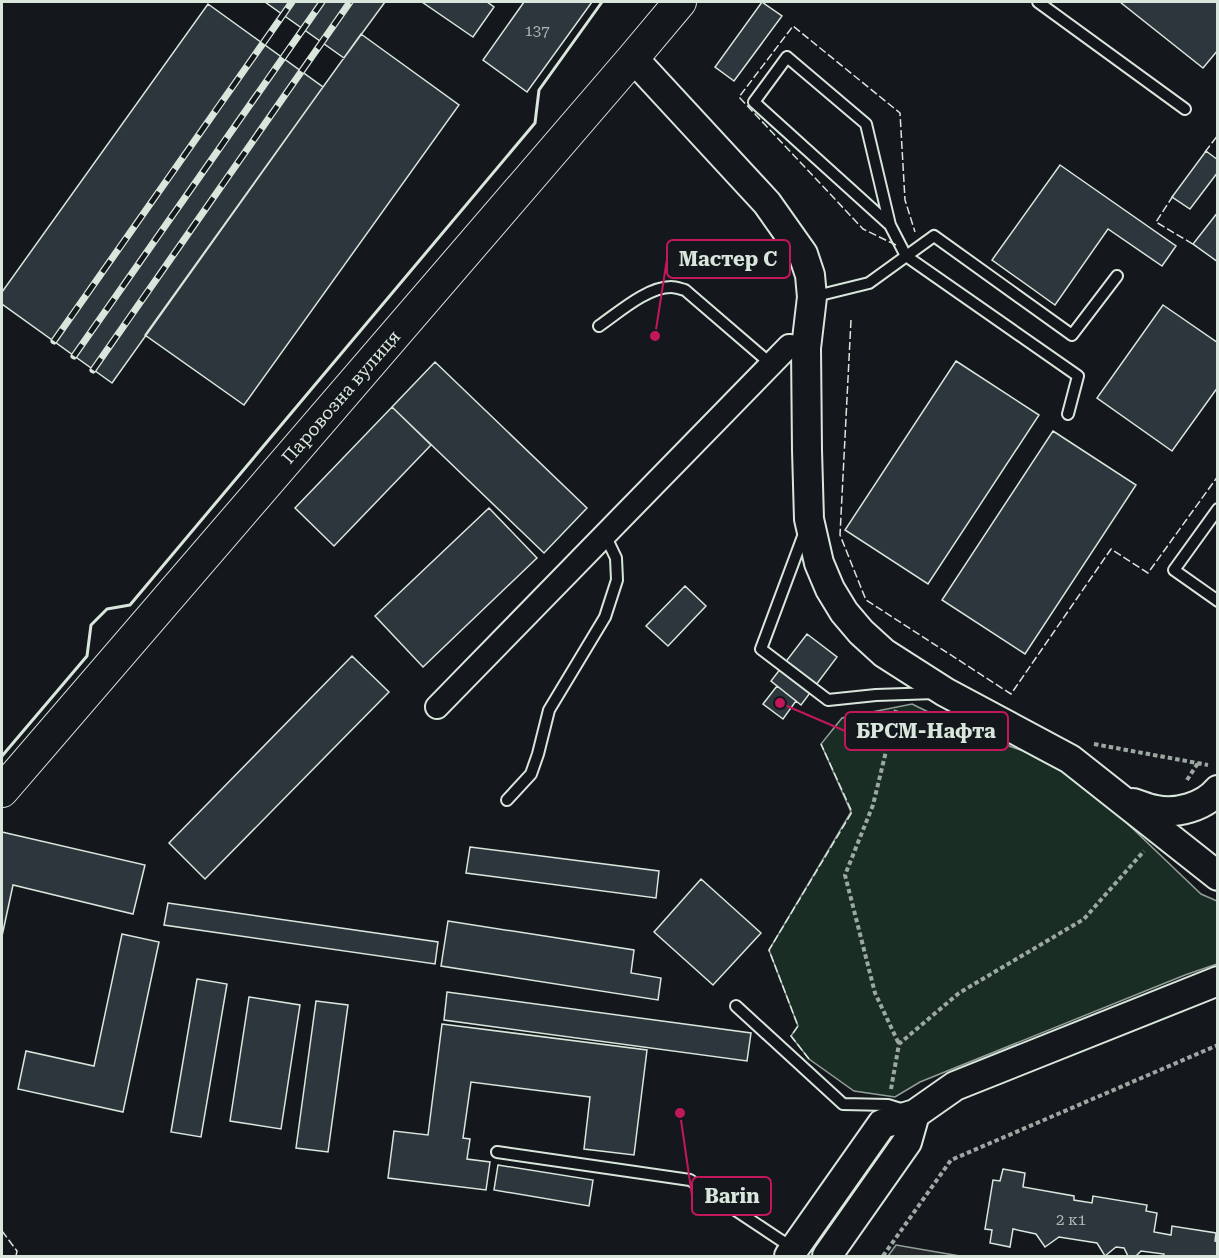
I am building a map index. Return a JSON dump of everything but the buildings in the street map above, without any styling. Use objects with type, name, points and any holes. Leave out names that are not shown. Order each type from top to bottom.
[{"type":"main road","name":"Паровозна вулиця","points":[[2,791],[680,2]]},
{"type":"street","points":[[633,58],[767,203],[803,254],[810,275],[812,297],[807,348],[809,519],[819,563],[830,589],[844,612],[884,653],[945,692],[1070,759],[1119,798],[1218,852]]},
{"type":"street","points":[[437,707],[789,346],[807,348]]},
{"type":"street","points":[[1163,820],[1203,802],[1218,790]]},
{"type":"street","points":[[1119,798],[1154,810],[1218,876]]},
{"type":"street","points":[[791,1253],[882,1124],[915,1114],[955,1086],[1209,986],[1218,975]]},
{"type":"street","points":[[826,1257],[907,1142],[915,1114]]},
{"type":"lane","points":[[1038,2],[1185,109]]},
{"type":"lane","points":[[890,225],[754,102],[787,57],[866,124],[890,225],[906,256],[1078,376],[1068,414]]},
{"type":"lane","points":[[812,297],[869,283],[934,236],[1072,335],[1117,276]]},
{"type":"lane","points":[[599,326],[637,299],[656,290],[671,287],[685,290],[771,364]]},
{"type":"lane","points":[[1218,509],[1174,570],[1218,601]]},
{"type":"lane","points":[[809,519],[761,649],[828,700],[945,692]]},
{"type":"lane","points":[[507,800],[531,774],[549,710],[605,617],[617,580],[616,558],[604,536]]},
{"type":"lane","points":[[736,1006],[843,1104],[888,1105],[915,1114]]},
{"type":"lane","points":[[497,1152],[690,1180],[791,1253]]},
{"type":"path","points":[[888,1105],[899,1044],[875,993],[845,875],[873,805],[900,694]]},
{"type":"path","points":[[1070,759],[1088,743],[1218,767]]},
{"type":"path","points":[[899,1044],[959,993],[1084,919],[1143,853],[1198,763]]},
{"type":"path","points":[[883,1257],[951,1160],[1218,1045]]},
{"type":"green space","points":[[912,704],[969,732],[1052,761],[1106,803],[1201,894],[1217,901],[1217,964],[920,1082],[895,1097],[854,1091],[809,1059],[791,1036],[798,1026],[769,950],[851,812],[821,744],[842,718]]},
{"type":"shaded area","points":[[896,1245],[960,1256],[888,1256]]},
{"type":"railway","points":[[54,341],[292,2]]},
{"type":"railway","points":[[74,356],[322,2]]},
{"type":"railway","points":[[93,370],[350,2]]},
{"type":"fence","points":[[896,245],[863,229],[739,97],[793,26],[900,113],[905,200],[915,232]]},
{"type":"fence","points":[[1205,152],[1218,135]]},
{"type":"fence","points":[[1173,196],[1156,222],[1196,246]]},
{"type":"fence","points":[[851,320],[840,535],[866,600],[1011,694],[1111,549],[1148,573],[1218,476]]},
{"type":"fence","points":[[809,1059],[791,1036],[798,1026],[769,950],[852,812],[821,744]]},
{"type":"fence","points":[[2,1231],[17,1251],[16,1256]]},
{"type":"wall","points":[[2,756],[87,656],[91,625],[107,609],[130,605],[535,123],[539,90],[602,2]]},
{"type":"place","name":"Мастер С","points":[[655,336]]},
{"type":"place","name":"БРСМ-Нафта","points":[[780,703]]},
{"type":"place","name":"Barin","points":[[680,1113]]}]
